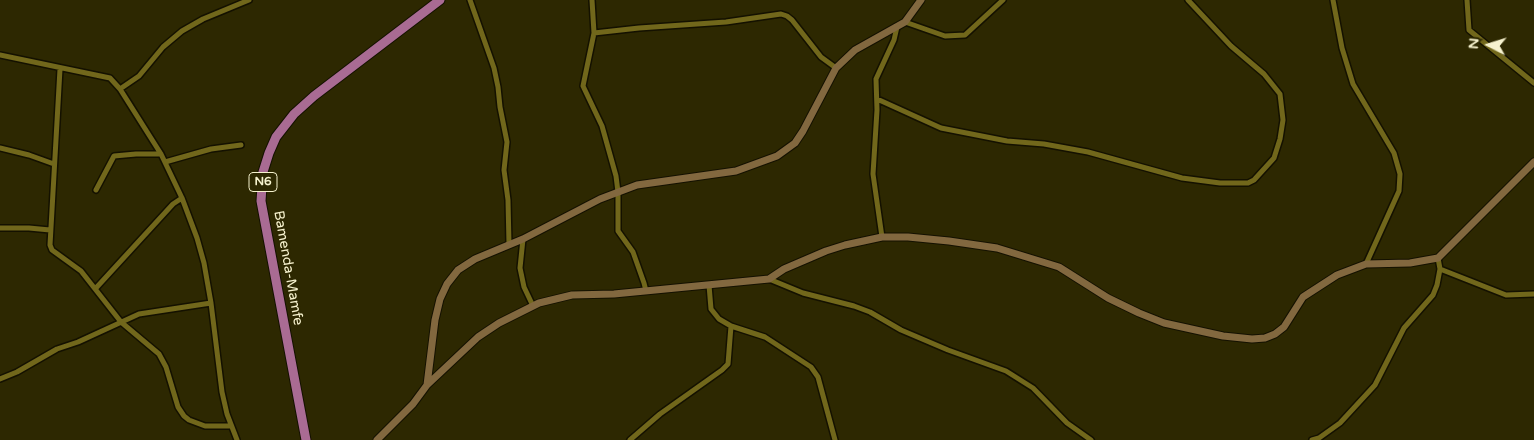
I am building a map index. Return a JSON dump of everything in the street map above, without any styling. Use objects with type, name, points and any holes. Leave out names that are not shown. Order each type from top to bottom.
[{"type":"highway","name":"Bamenda-Mamfe","points":[[306,440],[262,201],[263,172],[268,153],[276,137],[294,114],[314,96],[440,0]]},
{"type":"street","points":[[120,89],[139,76],[163,47],[182,31],[203,19],[249,0]]},
{"type":"street","points":[[470,0],[492,61],[507,142],[504,170],[508,200],[509,244]]},
{"type":"street","points":[[592,0],[594,33],[583,86],[602,126],[618,192],[618,231],[633,252],[646,291]]},
{"type":"street","points":[[427,385],[435,320],[440,299],[447,284],[458,270],[475,259],[523,239],[582,207],[637,185],[736,170],[778,156],[795,143],[836,68],[855,50],[905,22],[921,0]]},
{"type":"street","points":[[905,22],[945,36],[965,36],[1003,0]]},
{"type":"street","points":[[877,99],[941,128],[1008,142],[1044,144],[1088,152],[1182,178],[1220,183],[1248,183],[1254,180],[1274,158],[1284,120],[1280,94],[1259,69],[1231,46],[1188,0]]},
{"type":"street","points":[[1333,0],[1342,48],[1353,84],[1394,153],[1400,174],[1399,191],[1366,264]]},
{"type":"street","points":[[1467,0],[1469,30],[1534,83]]},
{"type":"street","points":[[594,33],[726,22],[782,14],[792,20],[821,57],[836,68]]},
{"type":"street","points":[[882,238],[873,174],[877,99],[876,79],[894,40],[897,27]]},
{"type":"street","points":[[0,55],[60,69],[107,77],[120,89],[161,154],[182,198],[201,254],[211,303],[222,392],[231,426],[237,440]]},
{"type":"street","points":[[60,69],[53,209],[50,230],[52,250],[81,271],[121,322],[162,359],[178,407],[184,416],[205,426],[231,426]]},
{"type":"street","points":[[165,162],[210,149],[241,145]]},
{"type":"street","points":[[0,148],[54,164]]},
{"type":"street","points":[[96,190],[114,156],[161,154]]},
{"type":"street","points":[[769,279],[784,269],[845,245],[882,238],[908,237],[949,241],[997,248],[1059,267],[1108,298],[1156,320],[1206,333],[1252,339],[1265,338],[1275,334],[1284,327],[1303,297],[1337,275],[1366,264],[1410,263],[1438,258],[1534,162]]},
{"type":"street","points":[[96,288],[173,204],[182,198]]},
{"type":"street","points":[[0,228],[50,230]]},
{"type":"street","points":[[523,239],[520,268],[524,287],[533,306]]},
{"type":"street","points":[[1312,440],[1319,438],[1340,423],[1375,385],[1404,328],[1433,295],[1440,269],[1438,258]]},
{"type":"street","points":[[1440,269],[1506,295],[1534,294]]},
{"type":"street","points":[[377,440],[413,404],[427,385],[478,337],[499,323],[533,306],[572,295],[614,294],[769,279],[803,293],[870,312],[901,330],[948,350],[1006,371],[1028,384],[1068,423],[1091,440]]},
{"type":"street","points":[[708,285],[711,309],[719,319],[731,326],[765,337],[811,367],[818,377],[834,440]]},
{"type":"street","points":[[0,379],[17,372],[57,349],[78,342],[139,314],[211,303]]},
{"type":"street","points":[[630,440],[660,414],[728,364],[731,326]]}]
